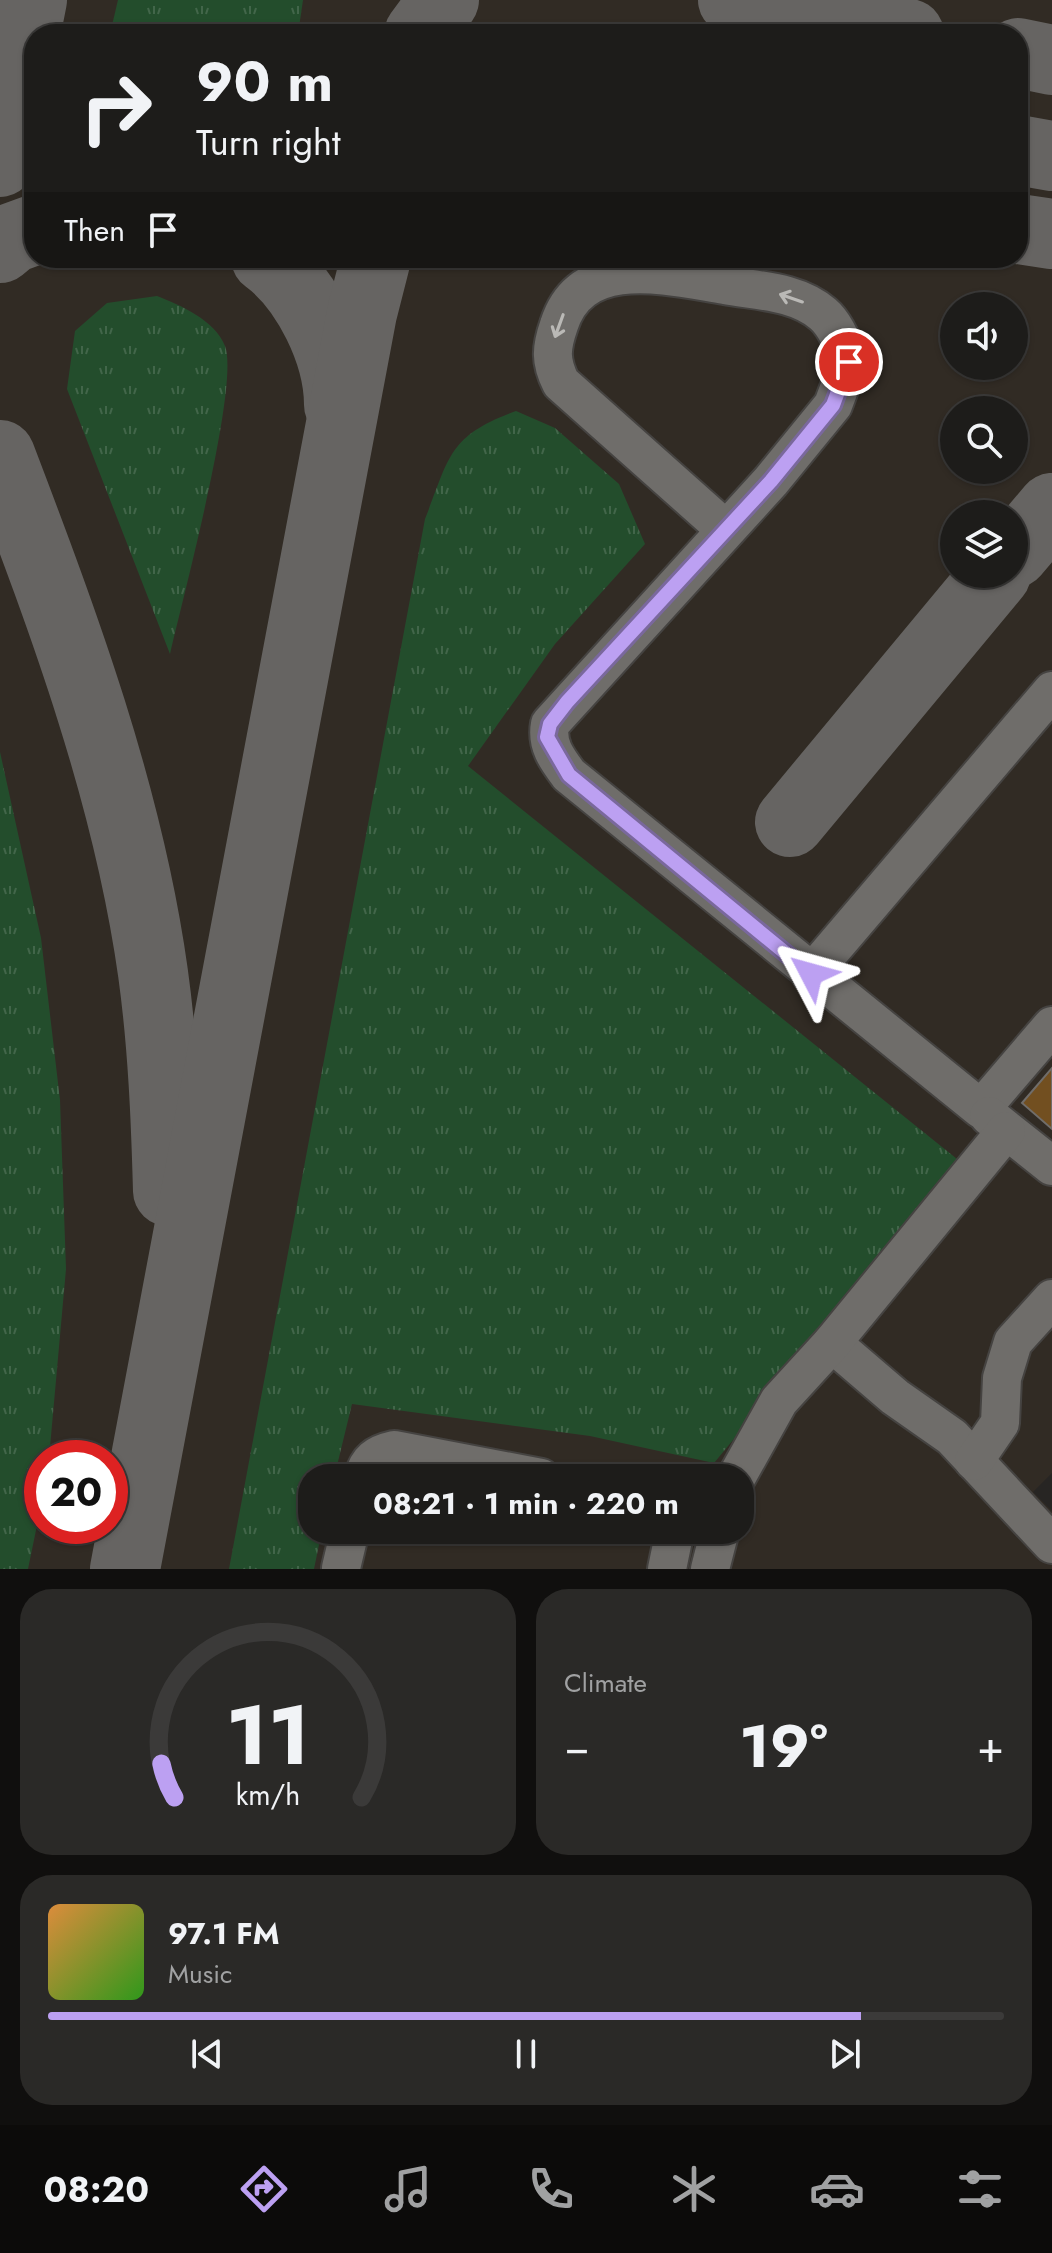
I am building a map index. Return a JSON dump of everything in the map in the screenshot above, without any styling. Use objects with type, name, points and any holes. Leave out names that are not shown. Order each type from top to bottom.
[{"type":"lane","points":[[725,529],[561,383],[553,367],[551,348],[561,317],[576,293],[603,279],[636,273],[775,292],[808,304],[826,316],[849,362],[833,405],[771,481],[567,702],[550,724],[547,737],[569,775],[811,974],[1052,1166]]},
{"type":"lane","points":[[811,974],[1052,691]]},
{"type":"lane","points":[[744,1464],[779,1401],[832,1343],[994,1120],[1052,1026]]},
{"type":"lane","points":[[974,1461],[1000,1423],[1002,1378],[1013,1342],[1052,1299]]},
{"type":"lane","points":[[832,1343],[895,1397],[952,1437],[1052,1544]]},
{"type":"lane","points":[[367,1464],[375,1456],[394,1450],[468,1464]]},
{"type":"lane","points":[[343,1569],[347,1544]]},
{"type":"lane","points":[[667,1569],[672,1544]]},
{"type":"lane","points":[[710,1569],[716,1544]]},
{"type":"shaded area","points":[[0,0],[1052,0],[1052,1473],[1033,1492],[1052,1511],[1052,1569],[0,1569]]},
{"type":"green space","points":[[118,0],[303,0],[299,24],[112,24]]},
{"type":"green space","points":[[157,296],[186,309],[213,328],[225,346],[227,368],[217,447],[170,654],[67,389],[75,331],[107,303]]},
{"type":"green space","points":[[516,411],[555,428],[619,484],[645,544],[555,644],[468,766],[962,1163],[714,1463],[590,1436],[352,1404],[337,1464],[298,1464],[298,1544],[319,1544],[314,1569],[229,1569],[425,519],[454,451],[464,440],[494,420]]},
{"type":"green space","points":[[0,752],[41,938],[60,1100],[66,1269],[51,1440],[24,1440],[24,1544],[33,1544],[28,1569],[0,1569]]},
{"type":"building","points":[[1052,1068],[1052,1129],[1022,1103]]},
{"type":"taxiway","points":[[27,24],[32,0]]},
{"type":"taxiway","points":[[426,24],[444,0]]},
{"type":"taxiway","points":[[733,0],[857,24]]},
{"type":"taxiway","points":[[0,162],[24,40]]},
{"type":"taxiway","points":[[1028,55],[1052,60]]},
{"type":"taxiway","points":[[1028,152],[1052,156]]},
{"type":"taxiway","points":[[1028,230],[1052,234]]},
{"type":"taxiway","points":[[0,248],[12,238],[24,234]]},
{"type":"taxiway","points":[[278,268],[307,304],[327,344],[338,385],[339,405]]},
{"type":"taxiway","points":[[125,1569],[362,313],[373,268]]},
{"type":"taxiway","points":[[0,455],[70,646],[128,840],[153,973],[164,1082],[168,1191]]},
{"type":"taxiway","points":[[1028,536],[1052,508]]},
{"type":"taxiway","points":[[790,822],[984,588]]},
{"type":"route","points":[[811,974],[569,775],[556,758],[547,737],[550,724],[567,702],[771,481],[833,405],[845,380],[849,362]]}]
